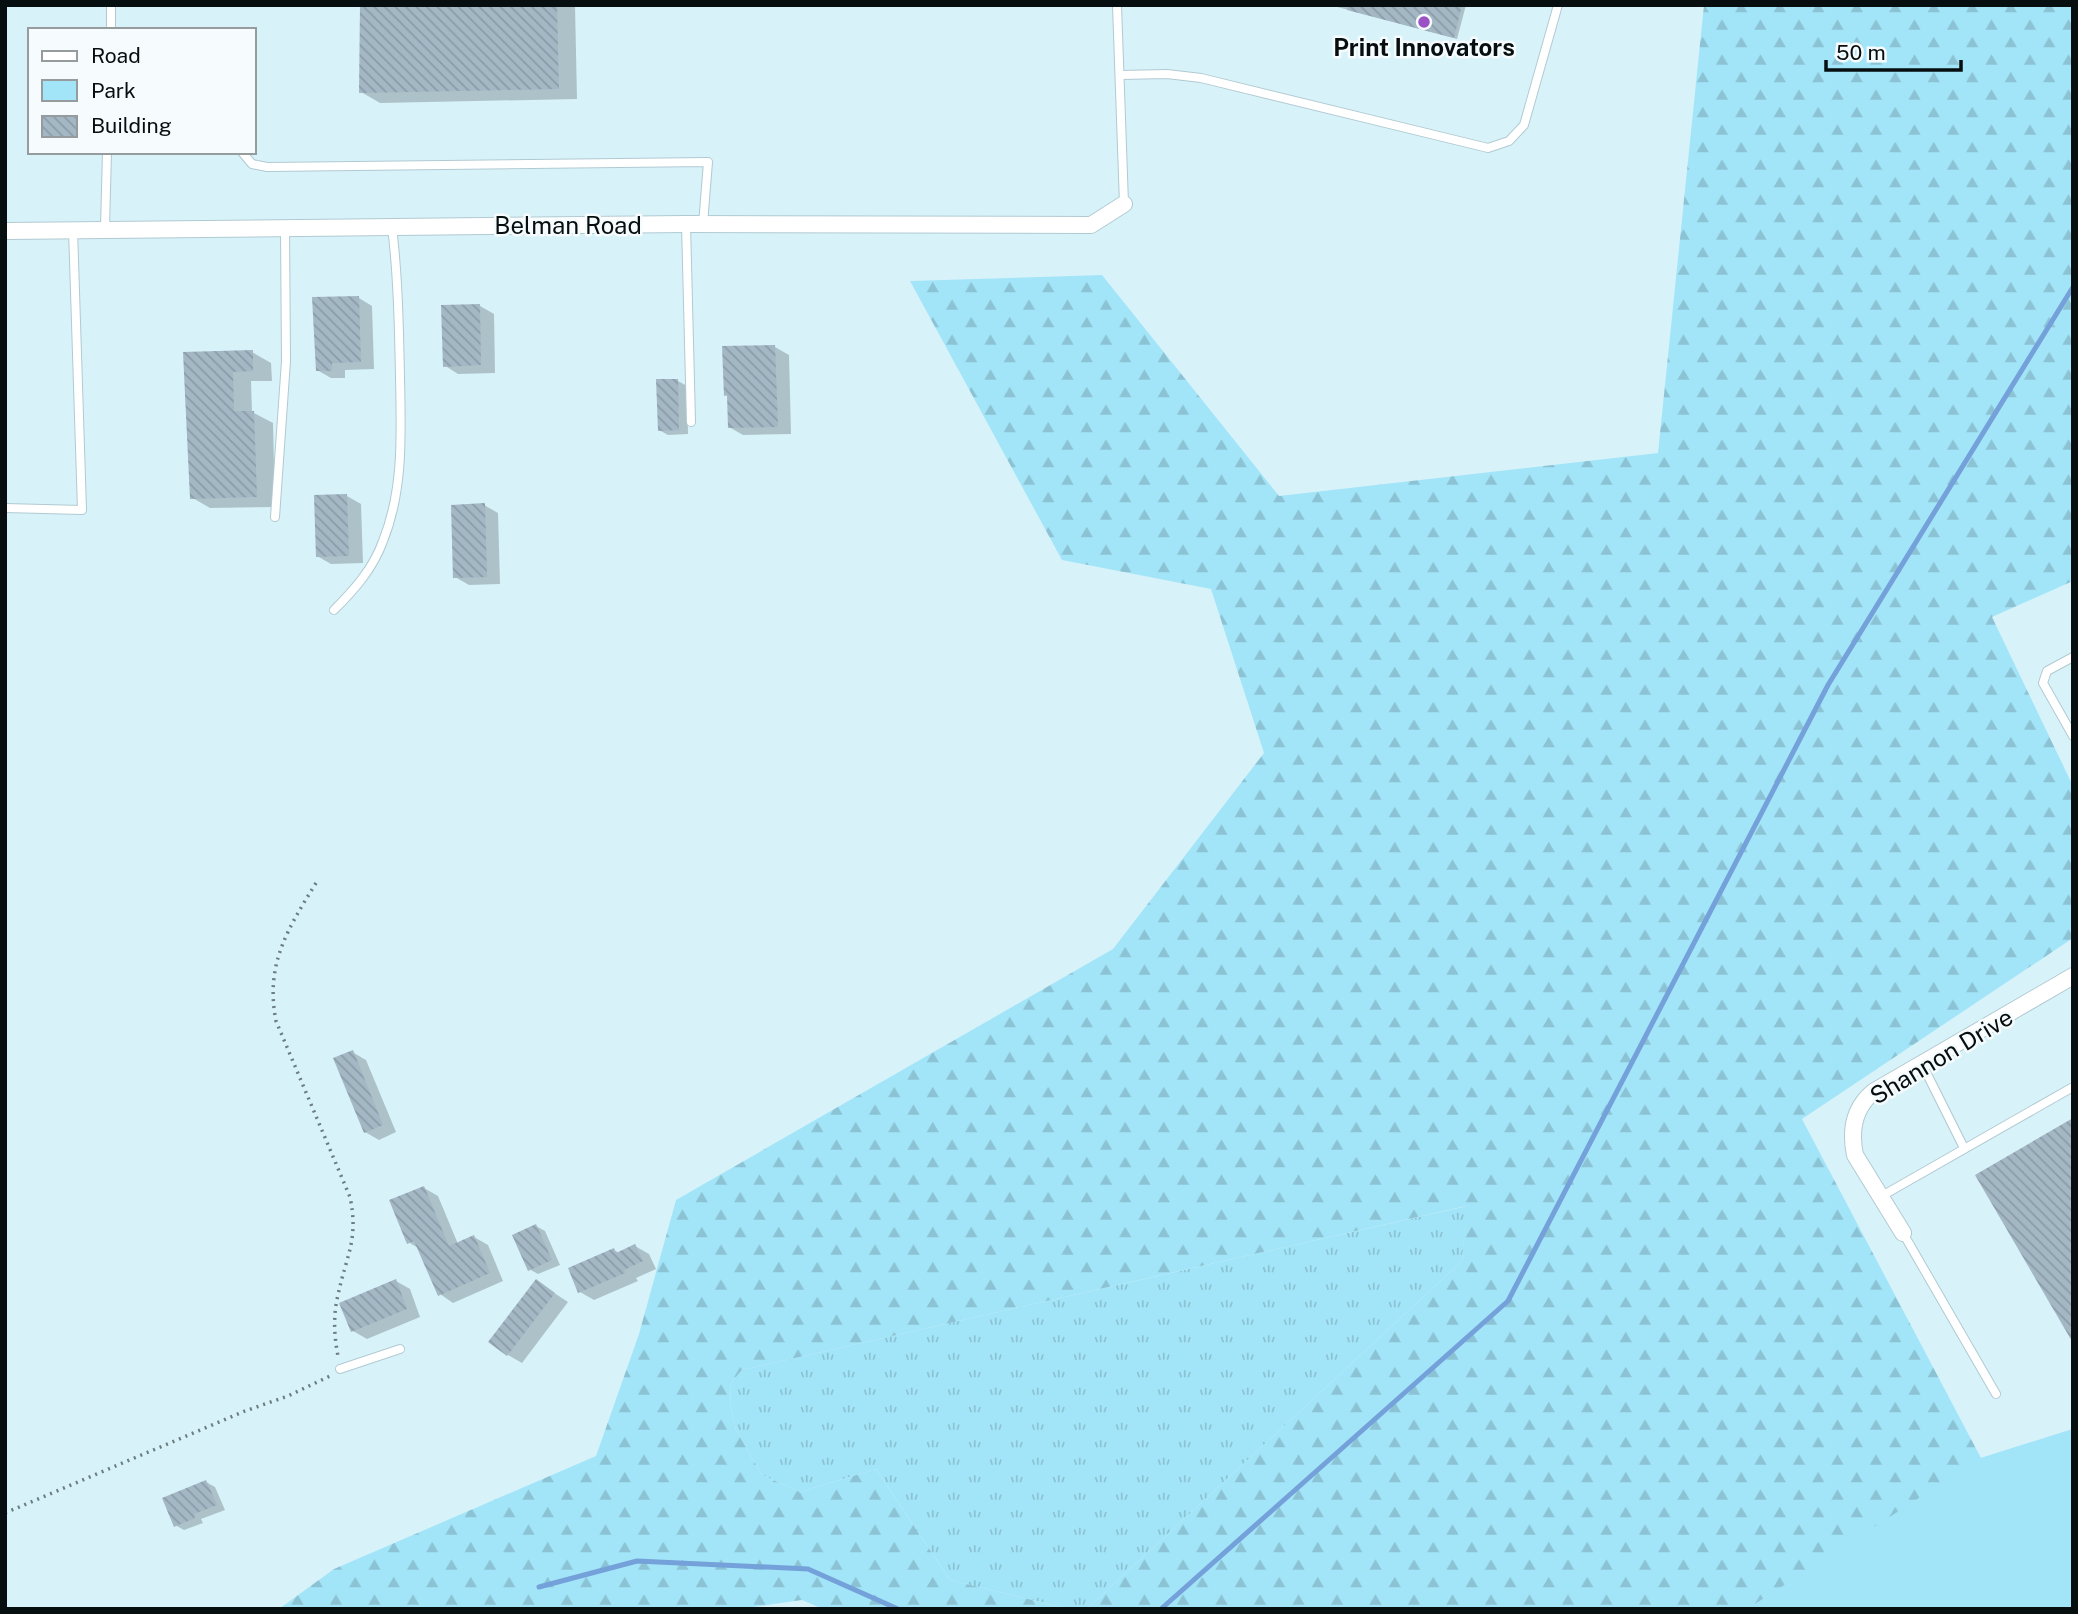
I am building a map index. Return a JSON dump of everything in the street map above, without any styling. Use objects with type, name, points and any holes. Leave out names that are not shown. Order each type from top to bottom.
[{"type":"street","name":"Belman Road","points":[[5,231],[686,224],[1091,225],[1124,204]]},
{"type":"street","name":"Shannon Drive","points":[[1903,1233],[1855,1155],[1852,1140],[1857,1111],[1866,1098],[2073,976]]},
{"type":"lane","points":[[111,5],[111,28]]},
{"type":"lane","points":[[1117,5],[1124,204]]},
{"type":"lane","points":[[1120,75],[1167,74],[1200,78],[1488,148],[1508,141],[1524,125],[1558,5]]},
{"type":"lane","points":[[105,229],[107,154]]},
{"type":"lane","points":[[244,154],[251,164],[267,167],[708,162],[703,224]]},
{"type":"lane","points":[[686,224],[691,422]]},
{"type":"lane","points":[[334,611],[362,580],[383,544],[398,481],[401,445],[400,340],[396,261],[391,226]]},
{"type":"lane","points":[[275,517],[286,361],[285,227]]},
{"type":"lane","points":[[5,508],[82,510],[74,229]]},
{"type":"lane","points":[[2073,657],[2047,671],[2043,683],[2073,736]]},
{"type":"lane","points":[[1922,1064],[1964,1148]]},
{"type":"lane","points":[[1880,1197],[2073,1087]]},
{"type":"lane","points":[[1903,1233],[1996,1394]]},
{"type":"lane","points":[[340,1369],[400,1349]]},
{"type":"path","points":[[5,1513],[245,1411],[288,1396],[322,1381],[340,1369],[334,1322],[337,1296],[355,1234],[354,1214],[351,1198],[276,1021],[272,1001],[275,963],[288,933],[316,883]]},
{"type":"green space","points":[[1704,5],[2073,5],[2073,581],[1992,617],[2073,786],[2073,938],[1802,1119],[1981,1458],[2073,1429],[2073,1609],[1087,1609],[1462,1261],[1466,1206],[742,1370],[731,1383],[730,1404],[736,1430],[762,1475],[800,1492],[876,1469],[950,1580],[1069,1609],[823,1609],[802,1600],[740,1609],[279,1609],[334,1569],[596,1456],[639,1334],[676,1200],[1113,949],[1264,753],[1211,589],[1062,560],[910,281],[1102,275],[1279,496],[1658,453]]},
{"type":"green space","points":[[1467,1206],[1462,1261],[1087,1609],[1069,1609],[950,1580],[876,1469],[800,1492],[762,1475],[736,1430],[730,1404],[731,1383],[742,1370]]},
{"type":"green space","points":[[2073,1429],[2073,1609],[1747,1609],[1981,1458]]},
{"type":"building","points":[[360,5],[557,5],[559,89],[359,93]]},
{"type":"building","name":"Print Innovators","points":[[1348,5],[1462,5],[1454,38],[1347,10]]},
{"type":"building","points":[[359,296],[361,362],[332,363],[332,371],[316,371],[312,297]]},
{"type":"building","points":[[480,304],[481,365],[443,367],[441,305]]},
{"type":"building","points":[[775,345],[778,427],[728,428],[722,346]]},
{"type":"building","points":[[253,350],[253,371],[233,372],[234,411],[254,411],[257,497],[190,499],[183,352]]},
{"type":"building","points":[[656,379],[678,379],[679,430],[658,431]]},
{"type":"building","points":[[347,494],[349,556],[316,557],[314,495]]},
{"type":"building","points":[[485,503],[487,577],[453,578],[451,505]]},
{"type":"building","points":[[353,1050],[383,1125],[364,1133],[333,1058]]},
{"type":"building","points":[[2073,1118],[2073,1343],[1975,1175]]},
{"type":"building","points":[[424,1186],[449,1246],[474,1235],[490,1273],[438,1296],[414,1241],[407,1244],[389,1200]]},
{"type":"building","points":[[536,1224],[552,1260],[528,1271],[512,1235]]},
{"type":"building","points":[[635,1244],[643,1261],[624,1270],[625,1273],[578,1293],[568,1268],[614,1248],[616,1253]]},
{"type":"building","points":[[396,1279],[407,1309],[351,1332],[339,1303]]},
{"type":"building","points":[[536,1279],[555,1293],[507,1356],[488,1342]]},
{"type":"building","points":[[206,1480],[217,1505],[194,1514],[195,1518],[174,1527],[162,1498]]},
{"type":"waterway","points":[[1161,1609],[1508,1301],[1828,685],[2073,287]]},
{"type":"waterway","points":[[539,1587],[637,1561],[808,1569],[898,1609]]},
{"type":"place","name":"Print Innovators","points":[[1424,22]]}]
